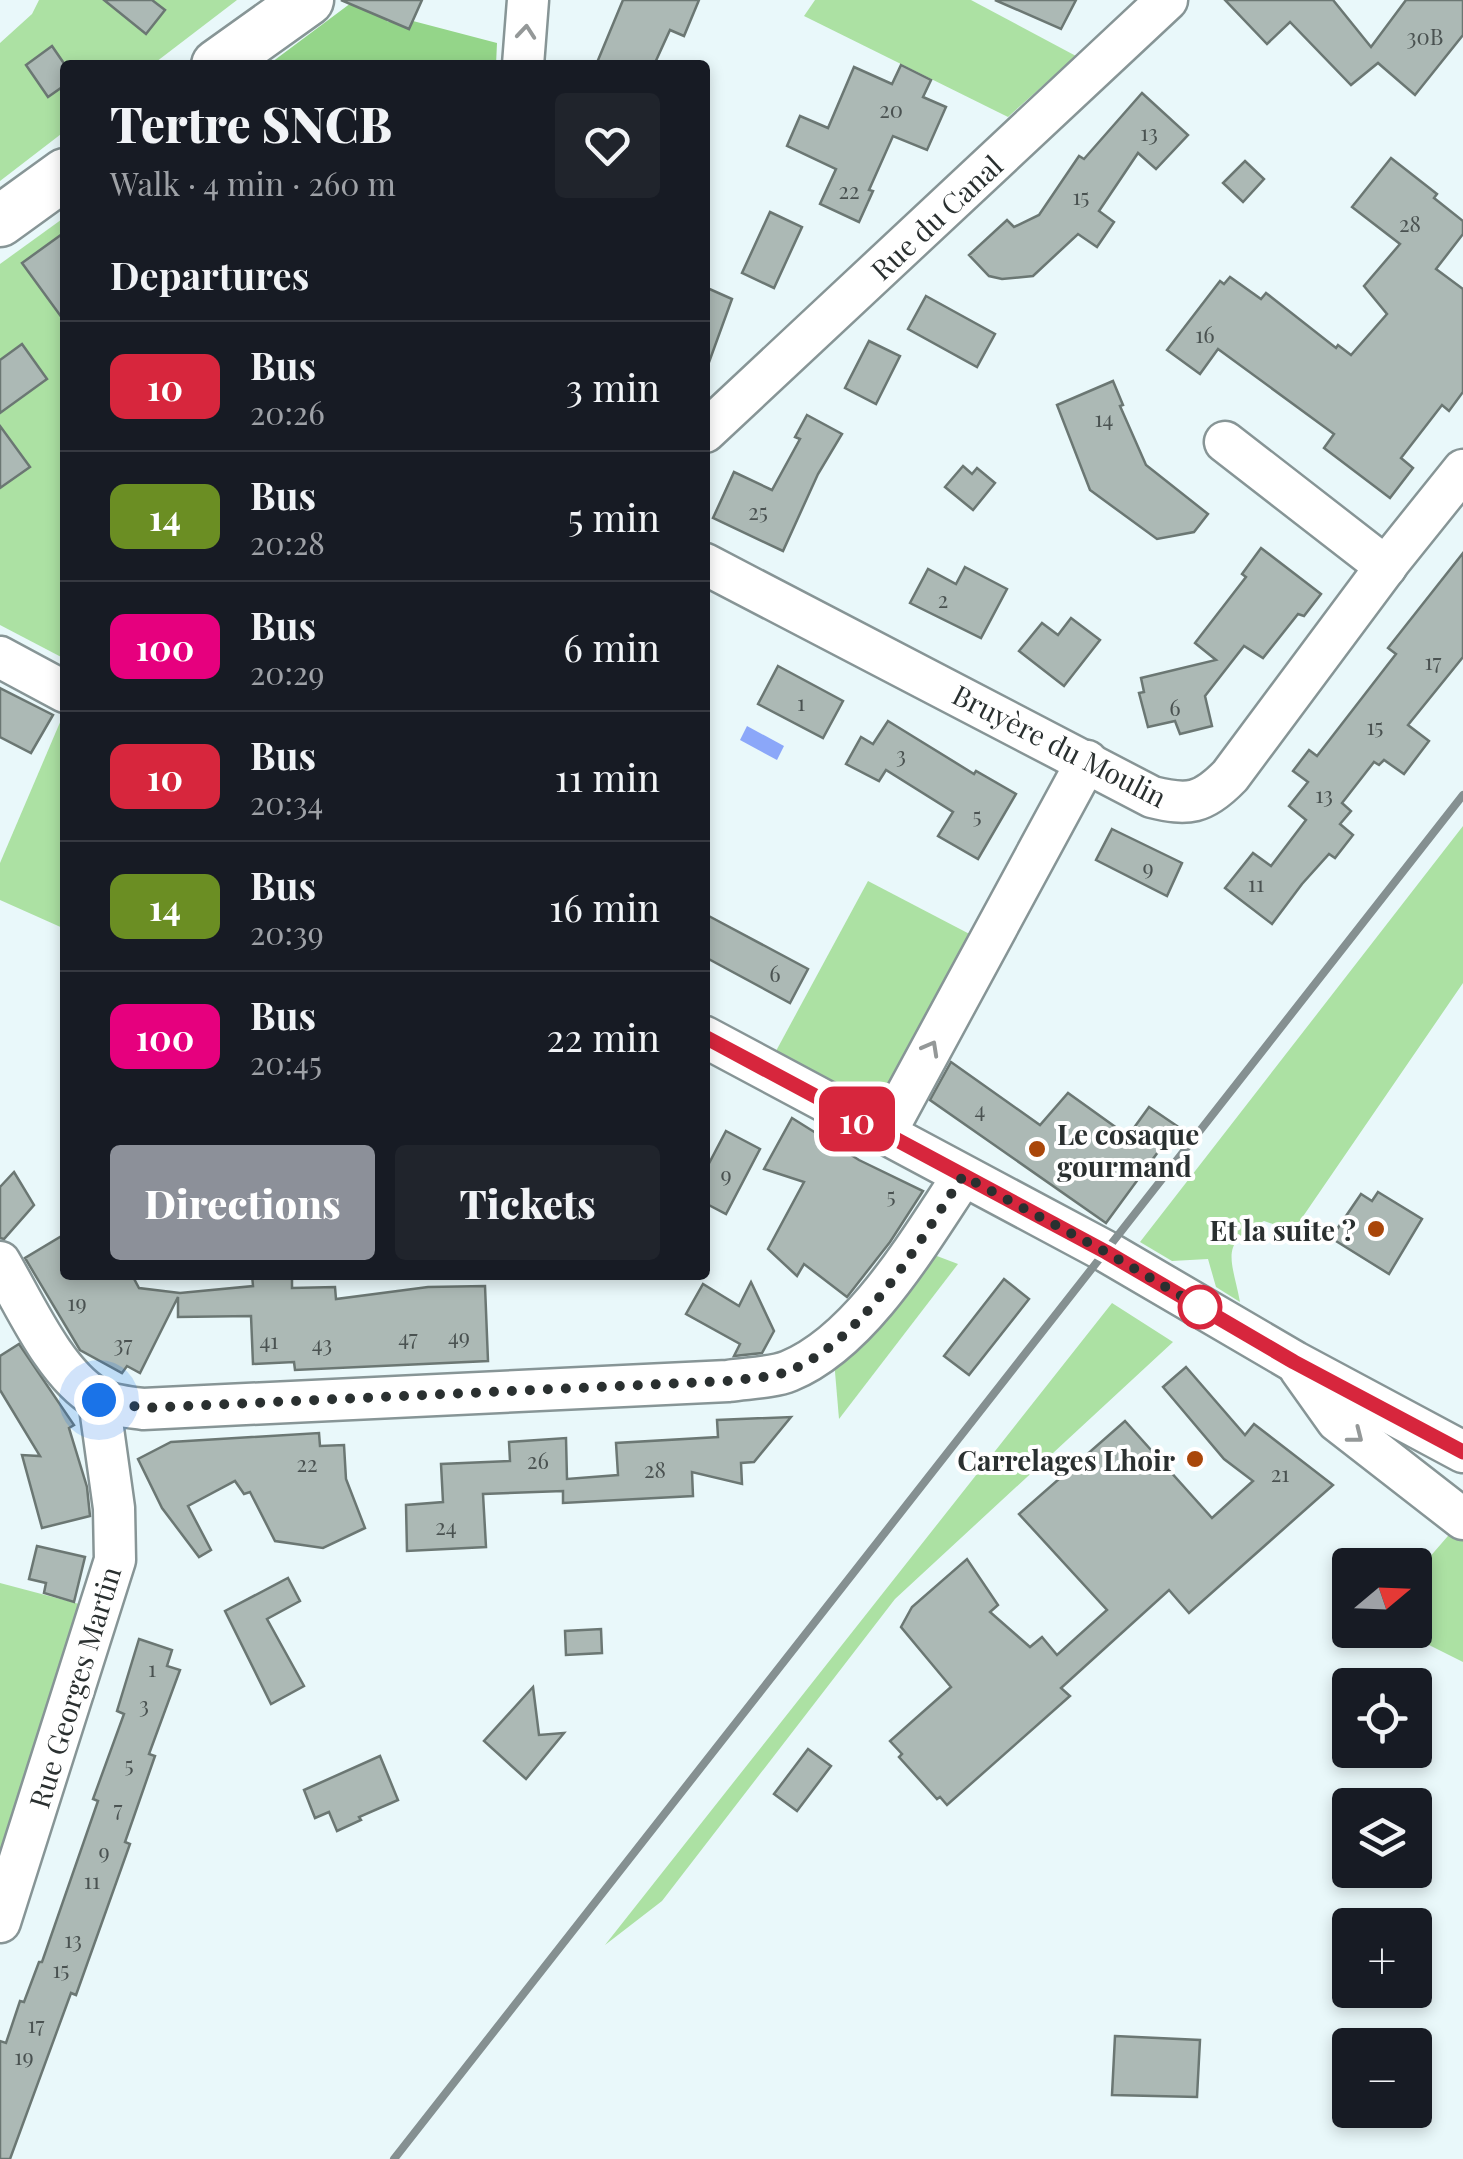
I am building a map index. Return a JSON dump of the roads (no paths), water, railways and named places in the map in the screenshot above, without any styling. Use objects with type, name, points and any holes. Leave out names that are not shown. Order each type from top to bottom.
[{"type":"main road","points":[[224,60],[308,0]]},
{"type":"main road","points":[[0,221],[60,178]]},
{"type":"street","points":[[523,60],[528,0]]},
{"type":"street","name":"Rue du Canal","points":[[710,427],[1167,0]]},
{"type":"street","points":[[1225,442],[1386,567]]},
{"type":"street","name":"Bruyère du Moulin","points":[[710,567],[1152,798],[1181,804],[1194,802],[1218,788],[1463,470]]},
{"type":"street","points":[[0,657],[60,689]]},
{"type":"street","points":[[885,1134],[1087,762]]},
{"type":"street","points":[[710,1040],[1106,1252],[1294,1362],[1463,1452]]},
{"type":"street","points":[[0,1262],[66,1370],[99,1400],[144,1408],[728,1381],[788,1372],[836,1342],[885,1290],[963,1176]]},
{"type":"street","points":[[1294,1362],[1337,1421],[1454,1513]]},
{"type":"street","name":"Rue Georges Martin","points":[[0,1922],[115,1560],[114,1508],[99,1400]]},
{"type":"street","points":[[1454,1513],[1441,1478],[1454,1466],[1463,1466]]},
{"type":"water","points":[[747,726],[784,746],[777,760],[740,740]]},
{"type":"railway","points":[[394,2159],[1463,795]]},
{"type":"place","name":"Le cosaque gourmand","points":[[1037,1149]]},
{"type":"place","name":"Et la suite ?","points":[[1376,1229]]},
{"type":"place","name":"Carrelages Lhoir","points":[[1195,1459]]}]
